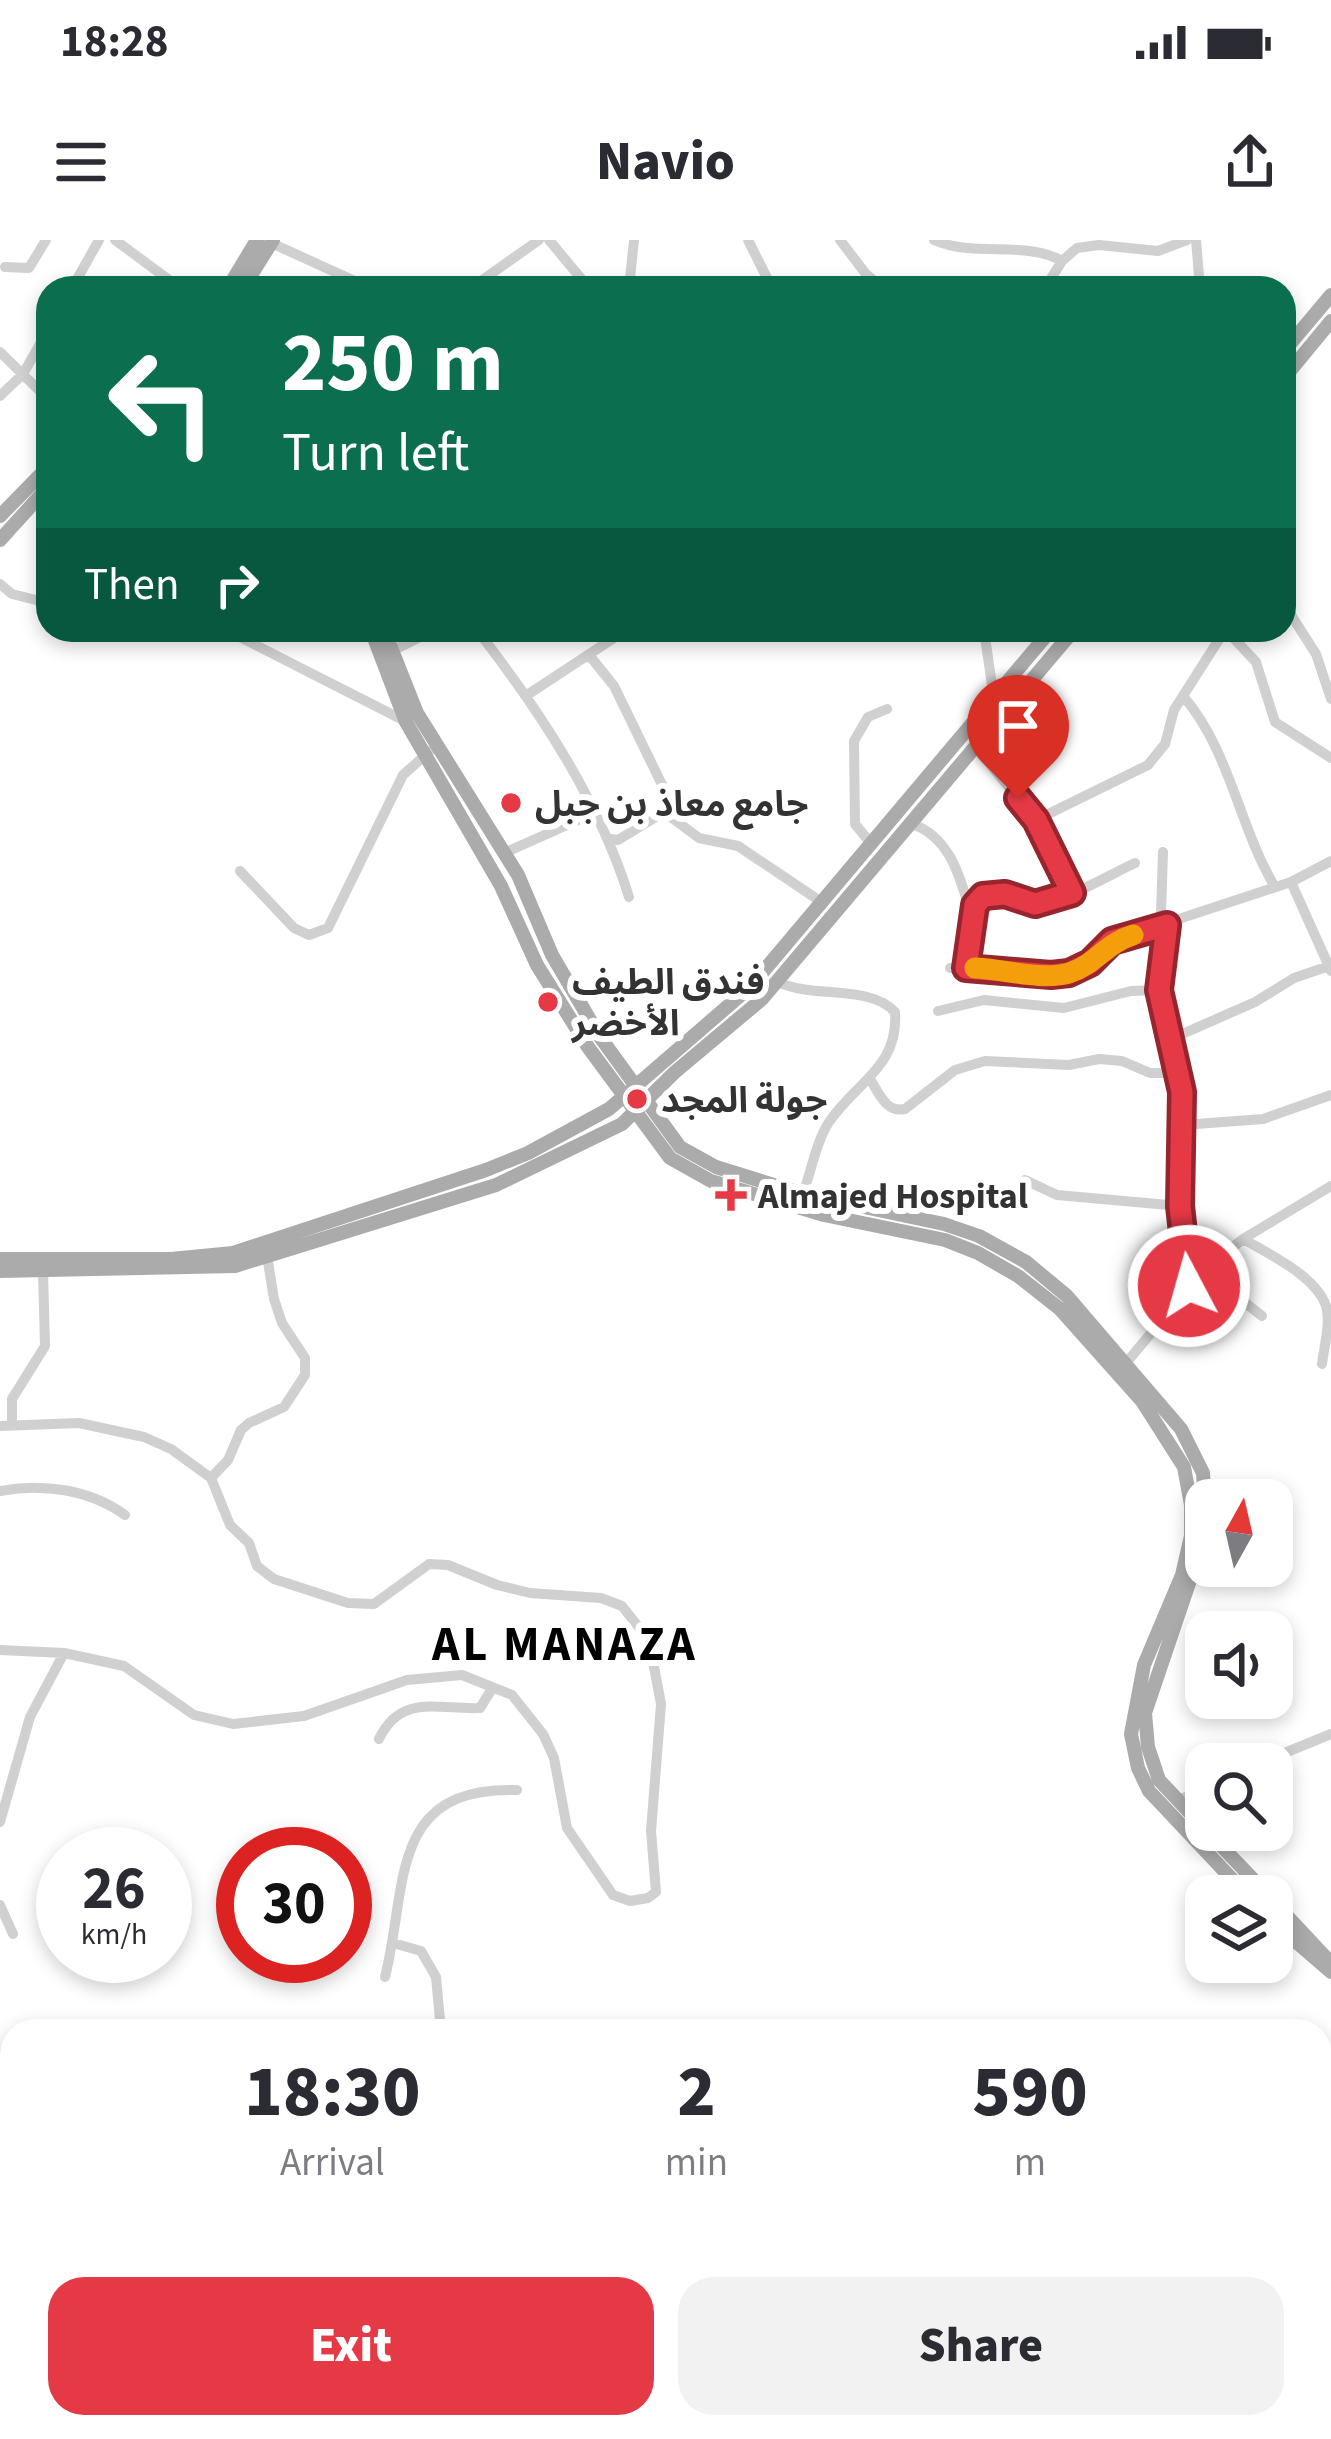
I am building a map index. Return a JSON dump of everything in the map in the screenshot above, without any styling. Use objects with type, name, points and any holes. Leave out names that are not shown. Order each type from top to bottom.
[{"type":"main road","points":[[238,276],[267,241]]},
{"type":"main road","points":[[249,276],[267,241]]},
{"type":"main road","points":[[1296,337],[1331,295]]},
{"type":"main road","points":[[1296,363],[1331,321]]},
{"type":"main road","points":[[0,516],[36,479]]},
{"type":"main road","points":[[0,539],[36,501]]},
{"type":"main road","points":[[376,642],[406,722],[518,874],[552,955],[670,1158],[711,1180],[824,1215],[945,1240],[979,1253],[1060,1309],[1142,1402],[1184,1467],[1192,1536],[1182,1575],[1144,1665],[1131,1734],[1138,1768],[1149,1791],[1242,1875]]},
{"type":"main road","points":[[389,642],[431,750],[537,965],[635,1100],[680,1147],[697,1158],[803,1195],[944,1224],[979,1236],[1026,1262],[1066,1295],[1180,1429],[1203,1479]]},
{"type":"main road","points":[[635,1100],[778,982],[975,746],[1043,642]]},
{"type":"main road","points":[[0,1259],[233,1253],[496,1185],[590,1142],[750,987],[994,699],[1011,691],[1062,642]]},
{"type":"main road","points":[[750,987],[762,999]]},
{"type":"main road","points":[[0,1270],[235,1266],[379,1213]]},
{"type":"main road","points":[[1185,1808],[1159,1780],[1148,1748],[1145,1713],[1188,1587]]},
{"type":"main road","points":[[1221,1851],[1236,1875]]},
{"type":"main road","points":[[1293,1923],[1331,1963]]},
{"type":"main road","points":[[1293,1939],[1331,1972]]},
{"type":"street","points":[[5,267],[29,268],[46,240]]},
{"type":"street","points":[[79,276],[99,240]]},
{"type":"street","points":[[115,240],[163,276]]},
{"type":"street","points":[[488,276],[539,240]]},
{"type":"street","points":[[549,240],[579,276]]},
{"type":"street","points":[[630,276],[634,240]]},
{"type":"street","points":[[748,240],[766,276]]},
{"type":"street","points":[[840,240],[868,276]]},
{"type":"street","points":[[934,240],[955,248],[1028,243],[1051,251],[1062,261]]},
{"type":"street","points":[[1053,276],[1077,248],[1100,245],[1157,251],[1191,240],[1198,276]]},
{"type":"street","points":[[267,241],[344,276]]},
{"type":"street","points":[[0,396],[23,374],[36,351]]},
{"type":"street","points":[[0,352],[36,387]]},
{"type":"street","points":[[0,584],[12,594],[36,600]]},
{"type":"street","points":[[1296,623],[1316,654],[1331,698]]},
{"type":"street","points":[[249,642],[406,722]]},
{"type":"street","points":[[265,642],[265,650]]},
{"type":"street","points":[[392,651],[410,642]]},
{"type":"street","points":[[486,642],[527,695],[611,839],[629,897]]},
{"type":"street","points":[[527,695],[608,642]]},
{"type":"street","points":[[986,642],[994,699]]},
{"type":"street","points":[[1036,820],[1148,765],[1165,744],[1174,710],[1217,642]]},
{"type":"street","points":[[1237,642],[1256,662],[1274,722],[1331,758]]},
{"type":"street","points":[[589,655],[614,686],[668,797],[664,812],[618,840],[611,839]]},
{"type":"street","points":[[1183,697],[1207,730],[1254,852],[1275,887]]},
{"type":"street","points":[[872,845],[855,824],[854,741],[868,717],[887,709]]},
{"type":"street","points":[[975,746],[1036,820],[1072,893]]},
{"type":"street","points":[[240,871],[294,928],[309,934],[328,928],[403,775],[431,750]]},
{"type":"street","points":[[505,853],[594,812]]},
{"type":"street","points":[[664,812],[699,838],[738,845],[823,903]]},
{"type":"street","points":[[910,824],[942,840],[973,922]]},
{"type":"street","points":[[1163,852],[1161,913],[1167,925],[1159,990],[1178,1073],[1183,1125],[1180,1206],[1189,1286]]},
{"type":"street","points":[[950,968],[1069,973],[1090,963],[1112,941],[1291,882],[1331,861]]},
{"type":"street","points":[[966,968],[975,905],[992,892],[1035,904],[1072,893],[1135,863]]},
{"type":"street","points":[[1171,1039],[1330,969],[1291,882]]},
{"type":"street","points":[[778,982],[794,989],[884,1000],[896,1012],[897,1035],[870,1079],[828,1124],[803,1195]]},
{"type":"street","points":[[938,1011],[984,1000],[1064,1008],[1131,991],[1159,990]]},
{"type":"street","points":[[870,1079],[886,1104],[898,1110],[955,1070],[985,1061],[1069,1065],[1099,1059],[1122,1061],[1150,1073],[1178,1073]]},
{"type":"street","points":[[1183,1125],[1263,1119],[1331,1094]]},
{"type":"street","points":[[1025,1180],[1057,1196],[1180,1206]]},
{"type":"street","points":[[1126,1363],[1204,1270],[1331,1186]]},
{"type":"street","points":[[1243,1240],[1300,1272],[1324,1300],[1328,1319],[1322,1364]]},
{"type":"street","points":[[211,1478],[228,1460],[242,1430],[276,1414],[305,1375],[305,1358],[282,1323],[274,1299],[267,1256]]},
{"type":"street","points":[[1204,1270],[1262,1316]]},
{"type":"street","points":[[0,1650],[64,1653],[124,1666],[194,1715],[233,1724],[304,1716],[406,1680],[462,1675],[512,1695],[543,1734],[554,1758],[567,1828],[613,1895],[631,1900],[656,1892],[651,1831],[661,1704],[649,1640],[622,1606],[579,1595],[530,1593],[448,1565],[428,1564],[374,1604],[312,1593],[274,1579],[257,1566],[249,1543],[230,1525],[211,1478],[184,1457],[144,1437],[79,1423],[6,1424],[12,1399],[45,1346],[43,1271]]},
{"type":"street","points":[[0,1491],[62,1489],[124,1515]]},
{"type":"street","points":[[0,1822],[30,1718],[64,1653]]},
{"type":"street","points":[[379,1739],[388,1720],[406,1710],[480,1708],[494,1688]]},
{"type":"street","points":[[1293,1750],[1331,1734]]},
{"type":"street","points":[[385,1977],[402,1869],[422,1823],[453,1799],[490,1790],[517,1790]]},
{"type":"street","points":[[1178,1800],[1185,1797]]},
{"type":"street","points":[[0,1905],[13,1934]]},
{"type":"street","points":[[393,1943],[421,1951],[436,1977],[441,2019]]},
{"type":"slow traffic","points":[[975,968],[1069,973],[1090,963],[1112,941],[1133,935]]},
{"type":"place","name":"جامع معاذ بن جبل","points":[[511,803]]},
{"type":"place","name":"فندق الطيف الأخضر","points":[[548,1002]]},
{"type":"place","name":"جولة المجد","points":[[637,1099]]},
{"type":"place","name":"Almajed Hospital","points":[[731,1195]]},
{"type":"district","name":"AL MANAZA","points":[[565,1643]]},
{"type":"route","points":[[1018,798],[1036,820],[1072,893],[1035,904],[992,892],[983,896],[975,905],[966,968],[1069,973],[1090,963],[1112,941],[1167,925],[1159,990],[1182,1092],[1180,1206],[1189,1286]]}]
